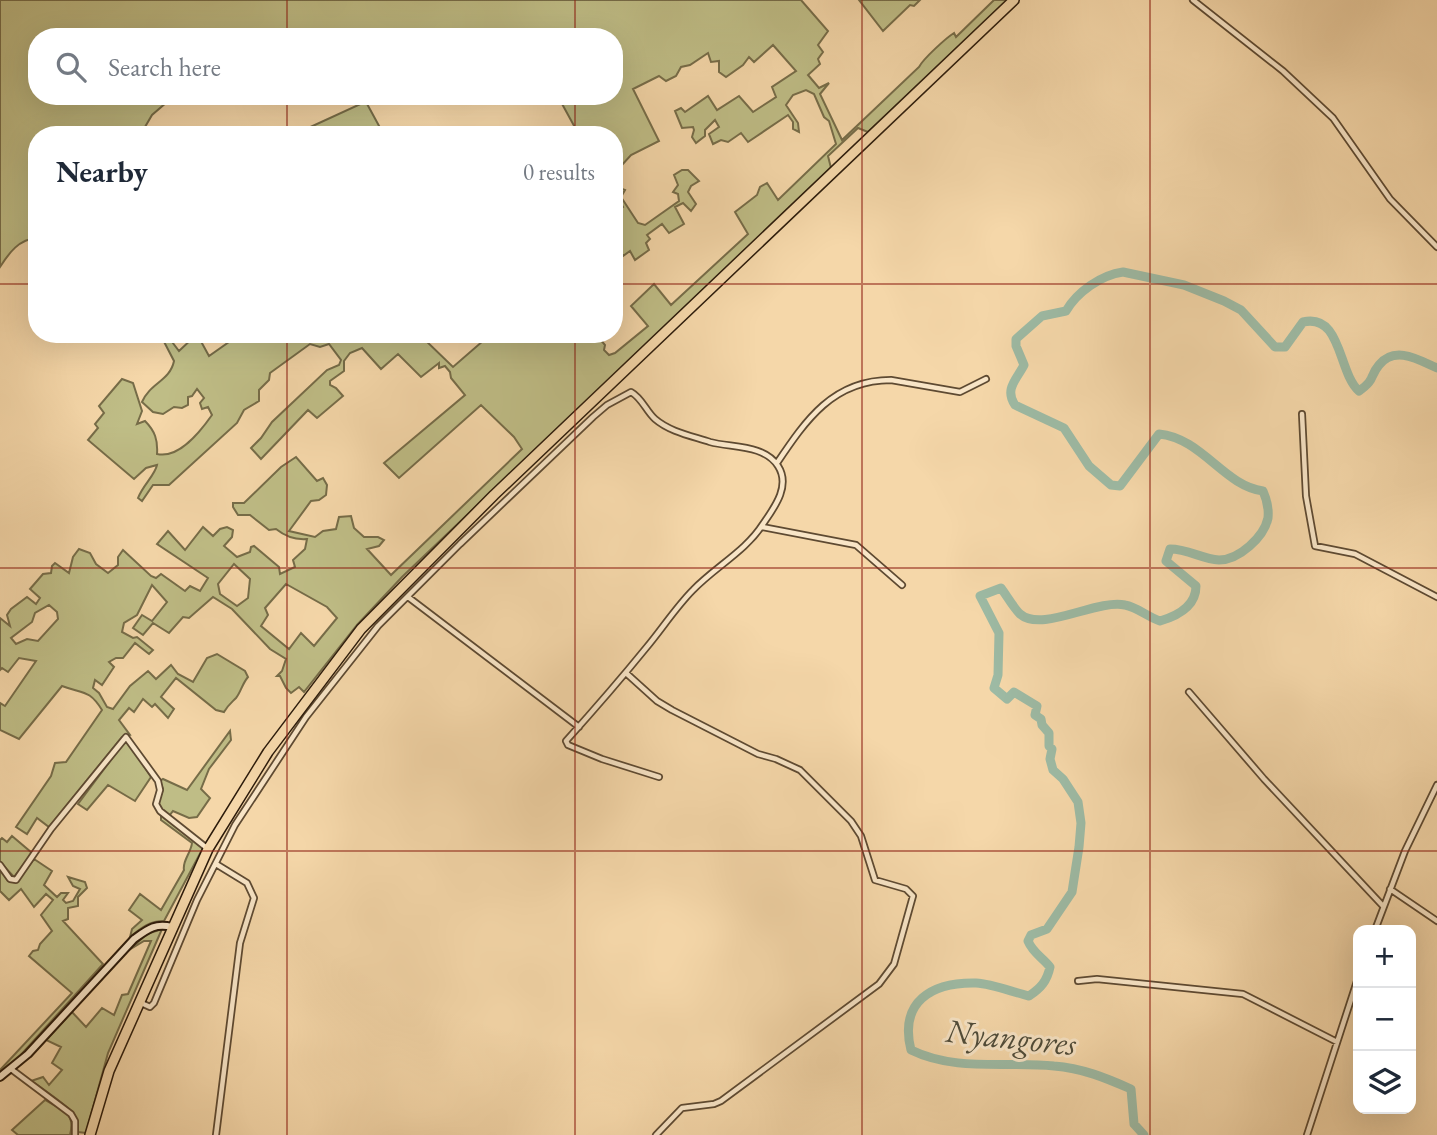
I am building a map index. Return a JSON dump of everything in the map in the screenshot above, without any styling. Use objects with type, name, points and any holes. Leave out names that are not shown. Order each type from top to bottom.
[{"type":"highway","points":[[90,1135],[109,1071],[208,849],[259,765],[361,629],[439,547],[1014,0]]},
{"type":"street","points":[[1193,0],[1283,71],[1333,118],[1390,199],[1437,247]]},
{"type":"street","points":[[777,463],[813,413],[827,401],[854,386],[891,380],[960,392],[986,379]]},
{"type":"street","points":[[138,1002],[150,1007],[154,1003],[197,900],[241,815],[306,717],[378,626],[593,417],[625,393],[631,392],[638,396],[662,424],[712,442],[756,450],[777,463],[783,488],[762,527],[692,590],[626,673],[565,741],[568,745],[603,759],[659,777]]},
{"type":"street","points":[[1302,414],[1306,496],[1315,546],[1358,555],[1437,597]]},
{"type":"street","points":[[762,527],[856,545],[902,585]]},
{"type":"street","points":[[408,597],[579,727]]},
{"type":"street","points":[[626,673],[657,701],[672,710],[758,754],[800,770],[851,821],[861,836],[875,880],[906,889],[913,896],[894,964],[879,984],[721,1101],[682,1108],[656,1135]]},
{"type":"street","points":[[321,680],[330,688]]},
{"type":"street","points":[[1189,692],[1264,779],[1383,906]]},
{"type":"street","points":[[0,865],[11,880],[18,877],[51,829],[126,737],[158,780],[160,790],[156,804],[160,811],[208,849]]},
{"type":"street","points":[[259,765],[270,771]]},
{"type":"street","points":[[1377,925],[1405,851],[1437,785]]},
{"type":"street","points":[[216,864],[247,883],[254,898],[240,943],[216,1135]]},
{"type":"street","points":[[1390,889],[1437,921]]},
{"type":"street","points":[[0,1077],[11,1069],[134,939],[152,926],[172,928]]},
{"type":"street","points":[[1078,981],[1097,979],[1243,994],[1337,1042]]},
{"type":"street","points":[[1307,1135],[1355,988]]},
{"type":"street","points":[[11,1069],[71,1114],[75,1121],[75,1135]]},
{"type":"shaded area","points":[[0,0],[801,0],[828,31],[818,45],[823,52],[818,59],[820,64],[808,75],[819,88],[829,83],[820,94],[842,140],[946,39],[954,33],[956,37],[994,0],[1008,0],[868,132],[858,128],[828,156],[831,168],[402,577],[357,625],[304,692],[299,687],[291,693],[286,688],[280,676],[277,676],[286,659],[270,649],[232,609],[213,597],[189,618],[183,617],[169,633],[153,623],[143,635],[133,628],[142,615],[152,621],[167,602],[152,585],[137,615],[124,623],[122,632],[133,638],[137,637],[153,650],[149,654],[135,643],[123,658],[109,662],[114,667],[102,685],[95,680],[93,688],[107,707],[113,709],[130,686],[148,671],[156,679],[171,665],[178,674],[193,682],[207,658],[217,654],[245,671],[248,677],[238,696],[224,712],[216,710],[176,678],[161,697],[174,709],[168,718],[155,704],[152,707],[143,699],[134,712],[129,708],[119,720],[130,735],[122,737],[49,827],[37,818],[27,834],[16,827],[51,776],[55,763],[66,762],[102,710],[89,695],[62,686],[19,739],[0,730],[0,703],[5,706],[36,661],[19,658],[8,672],[2,668],[0,670],[0,618],[10,626],[7,615],[11,609],[27,597],[36,604],[40,598],[30,589],[43,574],[51,573],[55,563],[69,573],[73,557],[79,549],[90,553],[96,564],[108,573],[118,565],[118,557],[123,550],[151,576],[156,578],[161,574],[185,591],[190,586],[200,591],[208,578],[157,544],[168,531],[185,550],[203,527],[213,536],[220,529],[227,527],[233,530],[232,537],[224,546],[237,557],[250,552],[254,546],[279,567],[280,574],[295,567],[293,560],[305,549],[307,539],[291,537],[276,529],[269,530],[250,515],[238,515],[233,503],[244,503],[281,467],[296,457],[317,481],[323,478],[327,485],[326,495],[311,501],[289,531],[315,537],[323,531],[336,529],[339,517],[351,516],[354,528],[364,537],[384,540],[379,546],[367,549],[391,575],[522,449],[514,437],[481,405],[399,478],[384,463],[465,395],[445,366],[439,368],[439,363],[421,377],[398,354],[381,369],[362,348],[350,353],[344,361],[344,371],[330,381],[330,385],[343,396],[317,418],[308,410],[261,459],[251,448],[272,422],[327,370],[339,365],[341,360],[329,344],[320,347],[310,344],[270,373],[269,380],[259,390],[259,401],[244,410],[237,423],[169,485],[153,485],[142,501],[138,498],[157,465],[146,468],[134,479],[88,440],[98,428],[95,424],[104,413],[99,406],[122,379],[133,383],[142,411],[137,424],[145,421],[156,440],[157,454],[165,454],[188,443],[212,415],[208,407],[202,409],[200,403],[204,398],[197,389],[188,397],[188,405],[182,408],[174,407],[163,414],[153,412],[142,402],[172,368],[174,361],[165,343],[173,343],[179,351],[187,343],[202,343],[209,356],[227,343],[428,343],[453,367],[481,343],[603,343],[604,350],[609,355],[648,326],[631,306],[654,284],[671,305],[748,234],[735,212],[757,195],[760,187],[767,183],[778,200],[836,144],[829,121],[824,117],[814,94],[806,90],[793,95],[786,105],[798,123],[799,132],[793,129],[793,122],[788,115],[748,142],[741,133],[728,142],[721,140],[713,144],[709,134],[719,127],[715,120],[705,130],[705,136],[696,143],[692,137],[693,127],[682,128],[675,111],[681,108],[685,112],[708,96],[717,110],[739,96],[753,112],[776,97],[772,87],[796,71],[773,45],[754,62],[749,57],[726,77],[719,72],[719,61],[711,62],[708,53],[690,65],[681,67],[676,76],[666,81],[659,76],[633,89],[659,141],[631,155],[623,164],[623,126],[574,126],[563,105],[623,105],[623,28],[28,28],[28,105],[164,105],[152,115],[146,126],[28,126],[28,240],[11,252],[0,267]],"holes":[[[234,564],[250,579],[248,598],[237,606],[220,594],[218,584]],[[286,584],[327,607],[337,618],[314,646],[301,633],[289,649],[261,626],[268,615],[265,608]],[[49,605],[57,612],[58,619],[38,641],[27,639],[16,644],[11,638],[32,622],[35,613]]]},
{"type":"shaded area","points":[[859,0],[920,0],[914,6],[910,5],[883,31]]},
{"type":"shaded area","points":[[358,105],[368,105],[379,126],[313,126]]},
{"type":"shaded area","points":[[688,170],[699,181],[691,186],[688,192],[696,204],[691,211],[683,203],[675,207],[684,224],[669,233],[662,224],[647,235],[650,239],[646,243],[649,250],[635,260],[630,251],[623,256],[623,200],[638,223],[645,225],[679,201],[678,194],[673,192],[678,185],[674,175]]},
{"type":"shaded area","points":[[230,731],[231,740],[209,769],[201,789],[210,798],[197,817],[189,818],[173,811],[169,816],[161,810],[158,804],[163,789],[160,781],[163,779],[187,790]]},
{"type":"shaded area","points":[[125,741],[151,777],[135,801],[108,785],[87,810],[78,804]]},
{"type":"shaded area","points":[[161,815],[203,848],[164,921],[150,924],[130,937],[132,929],[142,920],[129,910],[140,894],[161,910],[184,870],[191,847],[192,843],[161,820]]},
{"type":"shaded area","points":[[12,836],[32,853],[14,877],[0,862],[0,840],[2,838],[7,842]]},
{"type":"shaded area","points":[[34,859],[52,871],[44,885],[57,897],[61,893],[68,893],[63,900],[66,903],[73,901],[80,889],[73,886],[68,877],[85,882],[87,888],[78,897],[78,906],[68,908],[68,919],[63,921],[103,964],[9,1068],[0,1074],[0,1070],[72,993],[29,956],[38,950],[52,931],[41,915],[53,900],[46,894],[34,907],[21,889],[9,900],[0,891],[0,867],[8,881],[13,882],[18,880]]},
{"type":"shaded area","points":[[162,929],[108,1053],[86,1133],[78,1132],[74,1114],[31,1081],[43,1077],[49,1085],[62,1070],[52,1063],[61,1047],[46,1040],[72,1012],[86,1027],[102,1008],[114,1015],[122,995],[128,994],[151,941],[144,941],[129,950],[147,934]]},
{"type":"shaded area","points":[[45,1100],[69,1116],[70,1135],[18,1135],[12,1130]]},
{"type":"waterway","name":"Nyangores","points":[[1144,1135],[1134,1124],[1131,1089],[1103,1077],[1054,1066],[946,1061],[911,1050],[909,1033],[914,1007],[932,991],[945,986],[976,983],[1029,996],[1043,984],[1050,967],[1028,941],[1031,935],[1047,929],[1072,892],[1079,847],[1081,823],[1078,802],[1063,779],[1053,770],[1049,733],[1042,725],[1041,719],[1035,715],[1037,706],[1014,692],[1007,699],[994,688],[998,675],[999,633],[980,596],[1001,588],[1020,614],[1030,619],[1055,618],[1113,604],[1129,606],[1160,621],[1189,605],[1196,586],[1166,561],[1170,549],[1219,560],[1235,556],[1250,546],[1261,533],[1268,518],[1268,507],[1263,491],[1236,481],[1188,444],[1159,434],[1120,486],[1111,485],[1089,466],[1064,428],[1015,405],[1011,389],[1024,365],[1016,339],[1042,316],[1066,311],[1076,297],[1090,286],[1123,272],[1184,285],[1224,301],[1241,310],[1275,347],[1285,347],[1303,322],[1316,322],[1325,326],[1338,346],[1352,382],[1359,391],[1370,381],[1379,365],[1392,356],[1415,358],[1437,368]]}]
